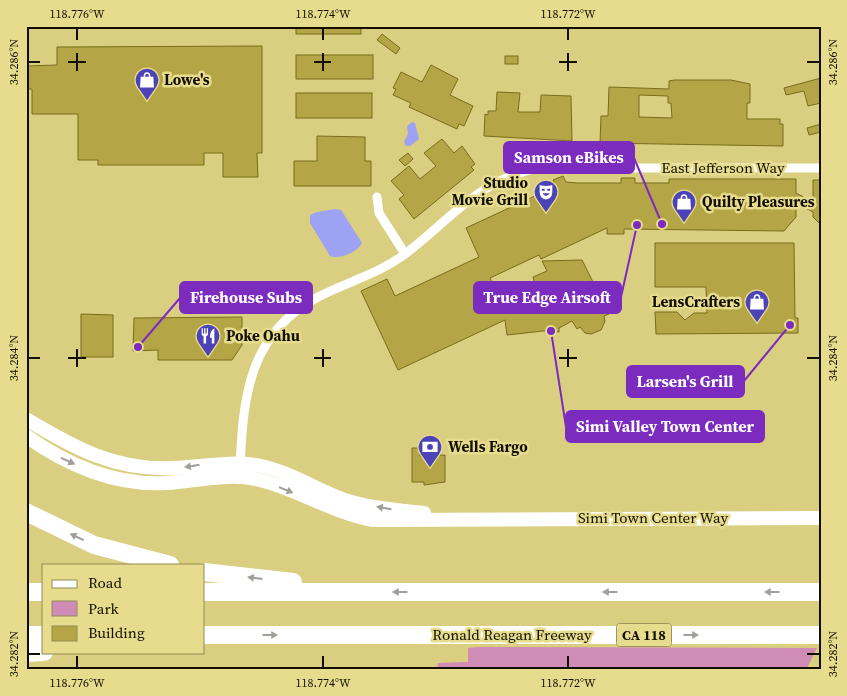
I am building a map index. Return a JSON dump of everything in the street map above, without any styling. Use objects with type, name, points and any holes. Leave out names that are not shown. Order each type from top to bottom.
[{"type":"highway","points":[[26,512],[94,545],[166,564]]},
{"type":"highway","points":[[205,572],[373,592]]},
{"type":"highway","points":[[26,592],[42,592]]},
{"type":"highway","points":[[205,592],[821,592]]},
{"type":"highway","points":[[26,635],[42,635]]},
{"type":"highway","name":"Ronald Reagan Freeway","points":[[205,637],[233,635],[821,635]]},
{"type":"highway","points":[[26,653],[42,652]]},
{"type":"street","name":"East Jefferson Way","points":[[240,470],[250,377],[263,350],[277,328],[302,306],[385,266],[405,254],[475,195],[507,178],[537,168],[821,168]]},
{"type":"street","points":[[378,198],[379,213],[405,254]]},
{"type":"street","name":"Simi Town Center Way","points":[[26,419],[70,446],[103,460],[160,469],[220,463],[340,512],[373,520],[484,518],[821,518]]},
{"type":"street","name":"Simi Town Center Way","points":[[26,436],[52,454],[80,467],[115,479],[164,483],[240,470]]},
{"type":"green space","points":[[468,648],[817,648],[806,670],[437,670],[438,663],[468,662]]},
{"type":"water","points":[[412,122],[415,123],[419,139],[410,146],[406,146],[404,142],[408,134],[407,126]]},
{"type":"water","points":[[335,209],[341,210],[362,243],[352,252],[338,257],[330,256],[310,223],[310,215]]},
{"type":"building","points":[[296,26],[361,26],[361,34],[296,34]]},
{"type":"building","points":[[382,34],[400,48],[396,54],[377,40]]},
{"type":"building","name":"Lowe's","points":[[262,46],[262,153],[257,153],[258,177],[223,177],[223,153],[204,153],[204,165],[98,165],[98,160],[78,160],[78,114],[32,114],[32,89],[26,89],[26,66],[57,65],[57,47]]},
{"type":"building","points":[[296,55],[373,55],[373,79],[296,79]]},
{"type":"building","points":[[505,56],[518,56],[518,64],[505,64]]},
{"type":"building","points":[[431,65],[458,79],[450,95],[473,106],[464,126],[459,124],[457,129],[409,107],[411,103],[393,95],[396,89],[393,88],[401,72],[422,82]]},
{"type":"building","points":[[821,78],[821,103],[808,106],[804,91],[786,95],[784,88]]},
{"type":"building","points":[[731,80],[750,84],[750,103],[747,103],[747,119],[780,119],[780,124],[783,124],[783,146],[600,143],[601,116],[608,116],[609,87],[669,89],[669,81]],"holes":[[[639,95],[668,96],[668,103],[671,103],[672,118],[639,117]]]},
{"type":"building","points":[[497,92],[520,93],[518,112],[540,112],[541,95],[571,96],[572,141],[484,136],[485,114],[488,115],[488,111],[496,111]]},
{"type":"building","points":[[296,93],[372,93],[372,118],[296,118]]},
{"type":"building","points":[[821,124],[821,132],[809,135],[807,128]]},
{"type":"building","points":[[317,136],[365,137],[365,161],[371,161],[371,186],[294,186],[294,161],[317,161]]},
{"type":"building","points":[[442,139],[454,153],[462,146],[475,164],[471,167],[474,170],[414,219],[399,199],[404,195],[391,181],[409,166],[420,179],[436,166],[424,153]]},
{"type":"building","points":[[408,153],[413,159],[405,166],[399,160]]},
{"type":"building","points":[[563,176],[566,182],[578,183],[621,183],[621,178],[635,178],[635,183],[669,183],[669,179],[796,179],[796,193],[813,202],[813,180],[821,180],[821,225],[813,217],[813,212],[796,203],[796,217],[784,231],[624,229],[624,234],[607,234],[607,228],[541,259],[539,255],[490,278],[499,297],[518,289],[538,296],[533,277],[547,271],[542,261],[582,260],[609,314],[604,316],[605,321],[601,330],[591,334],[585,333],[580,327],[577,329],[572,321],[559,328],[559,332],[543,331],[507,335],[505,320],[398,370],[361,291],[387,279],[395,296],[479,257],[466,228],[537,195],[539,199],[558,190],[553,180]]},
{"type":"building","points":[[655,243],[794,243],[795,318],[798,318],[798,333],[656,334],[655,312],[677,312],[685,320],[694,313],[707,313],[706,287],[655,287]]},
{"type":"building","points":[[81,314],[113,315],[113,357],[81,357]]},
{"type":"building","points":[[242,317],[242,345],[232,360],[158,360],[158,350],[133,351],[134,318]]},
{"type":"building","points":[[412,448],[420,448],[420,456],[445,455],[445,482],[424,485],[424,482],[412,482]]},
{"type":"place","name":"Lowe's","points":[[147,101]]},
{"type":"place","name":"Studio Movie Grill","points":[[546,213]]},
{"type":"place","name":"Quilty Pleasures","points":[[684,223]]},
{"type":"place","name":"Samson eBikes","points":[[662,224]]},
{"type":"place","name":"True Edge Airsoft","points":[[637,225]]},
{"type":"place","name":"LensCrafters","points":[[757,323]]},
{"type":"place","name":"Larsen's Grill","points":[[790,325]]},
{"type":"place","name":"Simi Valley Town Center","points":[[551,331]]},
{"type":"place","name":"Firehouse Subs","points":[[138,347]]},
{"type":"place","name":"Poke Oahu","points":[[208,357]]},
{"type":"place","name":"Wells Fargo","points":[[430,468]]}]
